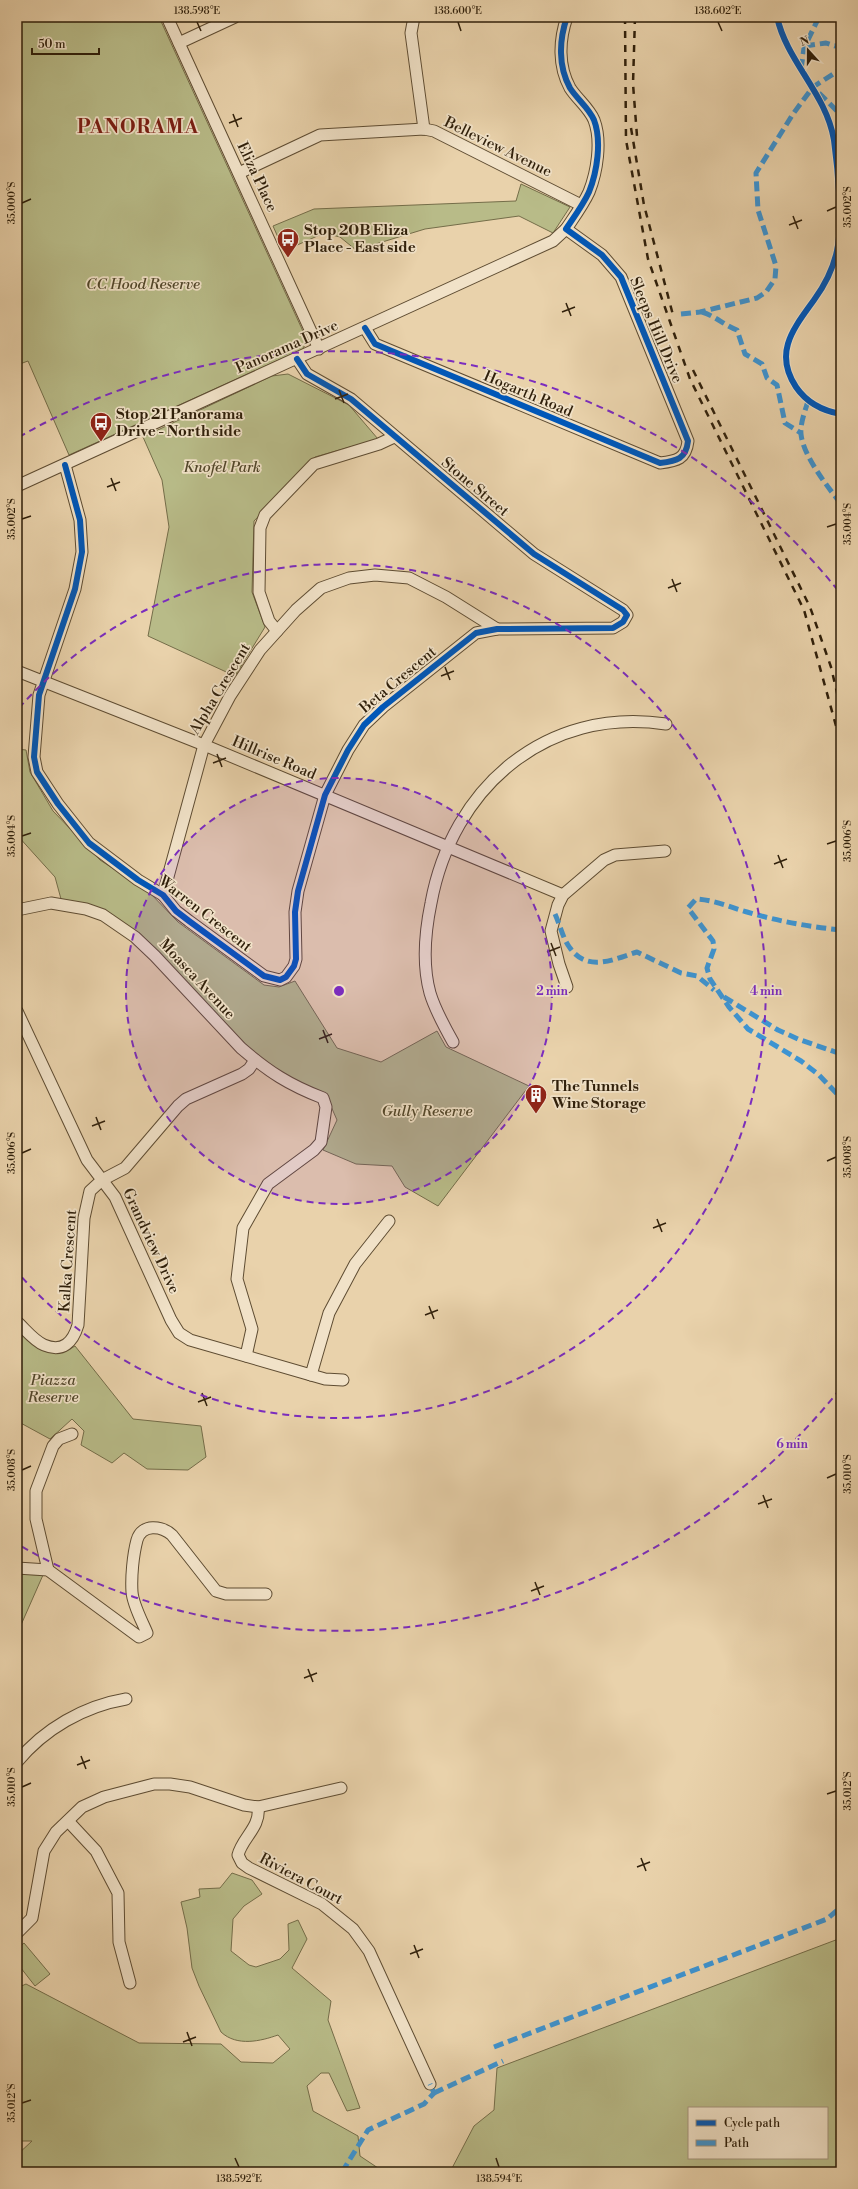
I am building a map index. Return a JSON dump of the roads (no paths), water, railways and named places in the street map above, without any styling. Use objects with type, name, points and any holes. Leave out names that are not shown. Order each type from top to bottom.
[{"type":"street","name":"Eliza Place","points":[[167,17],[319,349]]},
{"type":"street","points":[[179,43],[235,17]]},
{"type":"street","points":[[414,17],[411,33],[424,129]]},
{"type":"street","points":[[566,229],[589,192],[597,156],[598,133],[594,118],[570,88],[564,70],[560,53],[562,32],[567,17]]},
{"type":"street","name":"Belleview Avenue","points":[[239,173],[320,135],[424,129],[434,131],[581,205]]},
{"type":"street","name":"Panorama Drive","points":[[17,486],[553,241],[566,229]]},
{"type":"street","name":"Sleeps Hill Drive","points":[[566,229],[602,255],[621,277],[688,441],[687,451]]},
{"type":"street","name":"Hogarth Road","points":[[365,328],[375,344],[660,463],[676,461],[687,451]]},
{"type":"street","name":"Stone Street","points":[[297,359],[306,374],[351,399],[394,437],[534,554],[623,610],[627,615],[623,622],[613,628]]},
{"type":"street","points":[[277,631],[269,621],[259,592],[260,528],[265,515],[314,464],[378,444],[394,437]]},
{"type":"street","name":"Warren Crescent","points":[[65,465],[80,520],[82,552],[76,589],[42,681],[36,721],[34,757],[37,772],[58,804],[89,843],[138,880],[163,895],[176,911],[264,976],[280,980],[286,978]]},
{"type":"street","name":"Alpha Crescent","points":[[163,895],[204,745],[234,690],[260,650],[296,610],[321,588],[349,578],[375,575],[409,578],[446,597],[497,629]]},
{"type":"street","name":"Beta Crescent","points":[[286,978],[294,966],[296,959],[295,912],[298,892],[325,795],[348,750],[364,725],[383,707],[476,633],[497,629],[613,628]]},
{"type":"street","name":"Hillrise Road","points":[[17,671],[204,745],[563,895]]},
{"type":"street","points":[[453,1042],[440,1018],[430,993],[425,948],[427,922],[434,885],[447,846],[465,812],[490,784],[514,762],[542,742],[571,730],[600,722],[633,721],[666,724]]},
{"type":"street","points":[[567,987],[559,964],[551,931],[558,905],[563,895],[604,860],[615,855],[665,851]]},
{"type":"street","name":"Moasca Avenue","points":[[17,910],[51,903],[86,909],[103,915],[135,938],[155,956],[241,1048],[255,1060],[278,1078],[322,1098],[326,1107],[321,1142],[314,1150],[268,1184],[243,1228],[237,1279],[252,1329],[246,1356]]},
{"type":"street","name":"Grandview Drive","points":[[17,1011],[74,1136],[87,1160],[115,1197],[171,1320],[179,1333],[190,1340],[311,1375],[343,1380]]},
{"type":"street","points":[[102,1180],[125,1168],[178,1106],[186,1099],[242,1074],[249,1069],[255,1060]]},
{"type":"street","name":"Kalka Crescent","points":[[17,1322],[43,1345],[54,1347],[66,1345],[75,1337],[78,1325],[84,1218],[90,1191],[102,1180]]},
{"type":"street","points":[[311,1375],[329,1313],[355,1264],[389,1221]]},
{"type":"street","points":[[48,1570],[36,1519],[36,1490],[53,1446],[59,1439],[72,1434]]},
{"type":"street","points":[[17,1568],[48,1570],[139,1637],[146,1633],[132,1594],[137,1539],[146,1530],[154,1527],[164,1528],[172,1535],[216,1591],[226,1594],[266,1594]]},
{"type":"street","points":[[17,1762],[26,1751],[53,1729],[104,1703],[126,1698]]},
{"type":"street","points":[[17,1933],[32,1918],[44,1851],[56,1832],[82,1807],[104,1797],[154,1784],[170,1784],[190,1787],[244,1805],[258,1807],[341,1788]]},
{"type":"street","name":"Riviera Court","points":[[258,1807],[259,1814],[252,1832],[240,1847],[238,1855],[242,1863],[249,1868],[322,1904],[353,1929],[369,1951],[430,2084]]},
{"type":"street","points":[[68,1821],[96,1851],[118,1893],[119,1942],[130,1983]]},
{"type":"railway","points":[[625,17],[626,140],[648,259],[690,379],[804,610],[841,744]]},
{"type":"railway","points":[[635,17],[633,84],[637,136]]},
{"type":"railway","points":[[631,128],[644,205],[673,315]]},
{"type":"railway","points":[[693,370],[810,607],[831,667],[841,710]]},
{"type":"place","name":"Stop 20B Eliza Place - East side","points":[[288,258]]},
{"type":"place","name":"Stop 21 Panorama Drive - North side","points":[[101,442]]},
{"type":"place","name":"The Tunnels Wine Storage","points":[[536,1114]]},
{"type":"district","name":"PANORAMA","points":[[138,127]]},
{"type":"park label","name":"CC Hood Reserve","points":[[143,284]]},
{"type":"park label","name":"Knofel Park","points":[[222,467]]},
{"type":"park label","name":"Gully Reserve","points":[[427,1111]]},
{"type":"park label","name":"Piazza Reserve","points":[[53,1388]]}]
